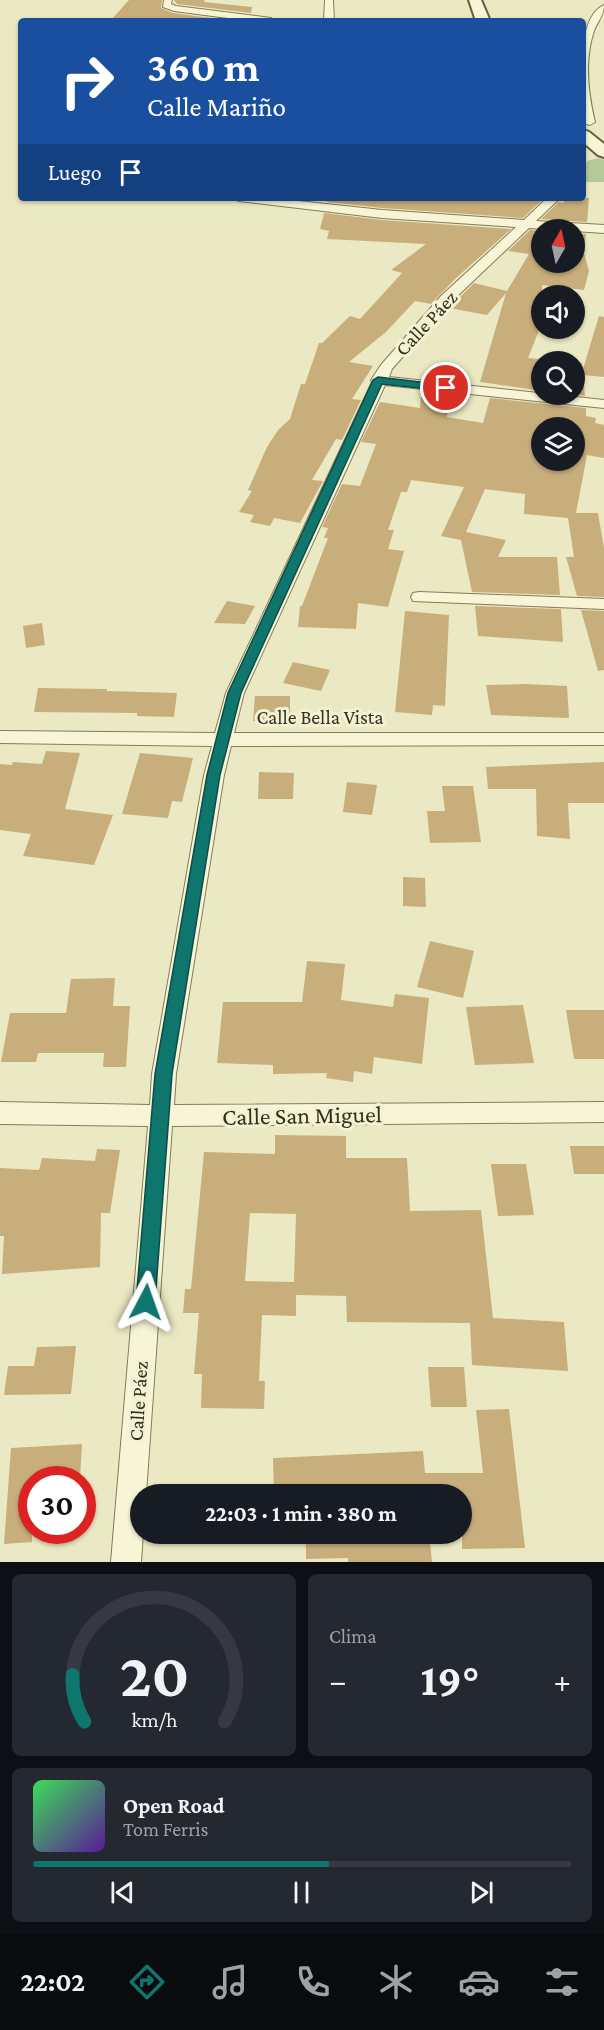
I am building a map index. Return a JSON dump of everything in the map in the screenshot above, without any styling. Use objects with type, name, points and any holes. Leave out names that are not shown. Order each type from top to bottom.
[{"type":"main road","points":[[476,0],[482,18]]},
{"type":"main road","points":[[586,132],[604,134]]},
{"type":"main road","points":[[586,133],[604,152]]},
{"type":"street","points":[[168,0],[166,5],[174,8],[222,18]]},
{"type":"street","points":[[329,0],[329,18]]},
{"type":"street","points":[[586,48],[588,32],[604,8]]},
{"type":"street","points":[[264,201],[329,209],[604,229]]},
{"type":"street","name":"Calle Páez","points":[[126,1562],[160,1115],[171,1027],[214,775],[235,693],[378,380],[399,350],[446,299],[551,201]]},
{"type":"street","points":[[378,380],[604,404]]},
{"type":"street","points":[[419,597],[604,604]]},
{"type":"street","name":"Calle Bella Vista","points":[[0,737],[604,739]]},
{"type":"street","name":"Calle San Miguel","points":[[0,1113],[160,1115],[604,1112]]},
{"type":"green space","points":[[598,158],[604,160],[604,182],[586,182],[587,161]]},
{"type":"building","points":[[129,0],[162,0],[161,8],[173,13],[211,18],[113,18]]},
{"type":"building","points":[[174,0],[205,0],[204,2],[252,7],[251,13],[177,4]]},
{"type":"building","points":[[586,198],[589,198],[587,222],[585,219],[541,219],[559,202],[586,201]]},
{"type":"building","points":[[327,201],[541,201],[523,218]]},
{"type":"building","points":[[324,213],[382,220],[511,229],[455,279],[431,304],[415,301],[386,332],[349,362],[373,366],[352,399],[361,400],[342,440],[336,439],[312,480],[323,481],[300,523],[274,518],[270,526],[250,522],[254,515],[239,512],[252,491],[248,490],[267,447],[278,430],[290,419],[301,384],[305,384],[319,343],[322,343],[350,316],[360,319],[402,273],[391,270],[426,244],[327,239],[329,231],[320,229]]},
{"type":"building","points":[[531,230],[531,273],[585,273],[585,257],[589,271],[585,286],[531,285],[531,339],[536,339],[528,358],[531,358],[531,389],[480,382],[506,293],[487,315],[449,308],[474,283],[507,291],[529,254],[508,251]]},
{"type":"building","points":[[599,316],[604,317],[604,377],[585,375],[585,362]]},
{"type":"building","points":[[421,397],[449,399],[447,417],[483,423],[490,398],[531,402],[531,405],[586,408],[586,416],[596,418],[595,423],[604,425],[604,458],[587,455],[585,466],[585,417],[531,417],[531,471],[584,471],[576,513],[598,513],[604,548],[604,597],[577,596],[566,557],[574,557],[568,518],[524,514],[525,494],[485,489],[466,532],[506,540],[498,557],[557,557],[560,595],[472,592],[461,540],[441,536],[464,487],[411,480],[407,492],[401,492],[388,530],[394,530],[388,549],[404,551],[388,607],[358,603],[356,629],[298,627],[300,606],[302,606],[328,538],[324,538],[328,528],[322,527],[342,484],[360,486],[376,444],[361,442],[380,402],[420,408]]},
{"type":"building","points":[[227,601],[255,606],[245,624],[214,623]]},
{"type":"building","points":[[475,606],[561,609],[563,642],[478,636]]},
{"type":"building","points":[[581,610],[604,611],[604,670],[598,671]]},
{"type":"building","points":[[405,611],[449,615],[445,706],[433,705],[432,715],[395,712]]},
{"type":"building","points":[[42,623],[45,645],[26,648],[23,626]]},
{"type":"building","points":[[293,662],[330,670],[321,691],[283,683]]},
{"type":"building","points":[[486,685],[567,686],[569,718],[491,715]]},
{"type":"building","points":[[38,688],[177,693],[174,717],[137,716],[137,713],[34,712]]},
{"type":"building","points":[[255,696],[290,696],[290,721],[253,721]]},
{"type":"building","points":[[46,751],[80,753],[65,809],[113,815],[94,865],[23,856],[31,834],[0,830],[0,764],[12,765],[13,762],[42,764]]},
{"type":"building","points":[[140,753],[193,758],[182,802],[172,801],[168,818],[122,814]]},
{"type":"building","points":[[604,762],[604,803],[568,803],[570,839],[537,836],[536,789],[488,789],[486,767]]},
{"type":"building","points":[[259,772],[294,773],[293,799],[258,799]]},
{"type":"building","points":[[347,782],[377,785],[372,815],[343,812]]},
{"type":"building","points":[[442,786],[473,786],[481,842],[430,843],[427,811],[445,811]]},
{"type":"building","points":[[403,877],[425,878],[426,907],[403,906]]},
{"type":"building","points":[[430,941],[474,951],[463,998],[417,987]]},
{"type":"building","points":[[307,961],[345,964],[341,1000],[393,1007],[395,994],[429,998],[422,1064],[374,1057],[372,1074],[354,1071],[353,1082],[326,1078],[327,1073],[273,1074],[273,1065],[217,1063],[223,1002],[302,1002]]},
{"type":"building","points":[[115,978],[113,1006],[130,1006],[126,1067],[103,1067],[104,1053],[38,1053],[36,1062],[1,1062],[10,1013],[66,1013],[71,979]]},
{"type":"building","points":[[523,1005],[534,1063],[475,1065],[466,1007]]},
{"type":"building","points":[[566,1010],[604,1010],[604,1059],[574,1059]]},
{"type":"building","points":[[275,1135],[346,1136],[346,1158],[407,1158],[410,1211],[481,1210],[493,1318],[564,1322],[568,1371],[472,1365],[470,1323],[347,1322],[346,1296],[296,1295],[296,1316],[262,1315],[259,1381],[265,1381],[264,1409],[201,1408],[202,1374],[194,1374],[199,1313],[183,1313],[185,1289],[191,1289],[204,1152],[275,1154]],"holes":[[[250,1213],[296,1214],[294,1282],[245,1281]]]},
{"type":"building","points":[[570,1146],[604,1146],[604,1174],[574,1174]]},
{"type":"building","points":[[97,1149],[120,1150],[110,1213],[101,1213],[100,1267],[2,1274],[4,1236],[0,1236],[0,1168],[39,1170],[42,1158],[95,1161]]},
{"type":"building","points":[[491,1164],[526,1164],[534,1215],[498,1216]]},
{"type":"building","points":[[76,1346],[71,1394],[4,1395],[8,1366],[34,1366],[37,1347]]},
{"type":"building","points":[[428,1367],[464,1367],[467,1407],[431,1407]]},
{"type":"building","points":[[509,1409],[525,1548],[462,1549],[462,1544],[472,1544],[472,1484],[274,1484],[273,1458],[423,1451],[425,1473],[483,1473],[476,1410]]},
{"type":"building","points":[[82,1444],[81,1466],[18,1466],[18,1543],[4,1544],[11,1448]]},
{"type":"building","points":[[306,1544],[430,1544],[432,1562],[348,1562],[348,1558],[306,1559]]},
{"type":"route","points":[[146,1302],[164,1074],[214,775],[227,717],[235,693],[378,380],[446,388]]}]
